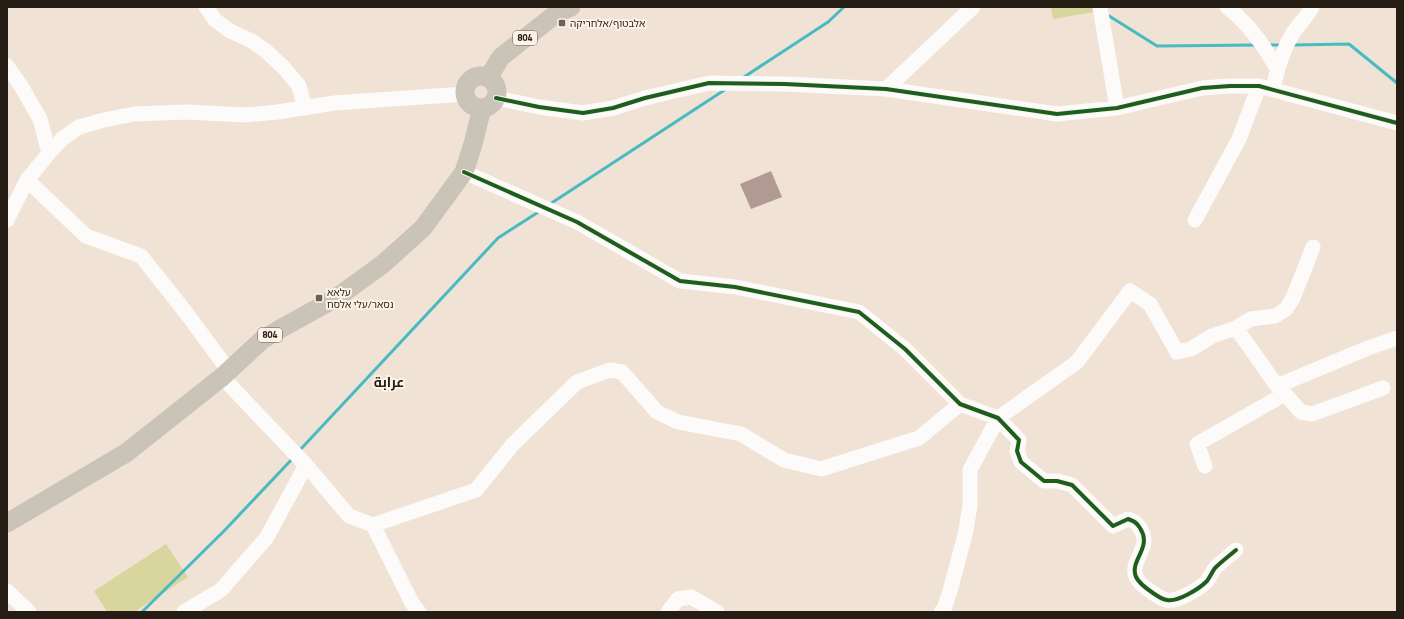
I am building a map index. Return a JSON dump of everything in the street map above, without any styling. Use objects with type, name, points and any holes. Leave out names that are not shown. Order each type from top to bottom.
[{"type":"main road","name":"804","points":[[488,78],[501,57],[557,13],[571,7]]},
{"type":"main road","points":[[479,77],[488,78],[495,84],[497,93],[489,103],[477,108],[469,103],[465,94],[468,85],[470,81],[479,77]]},
{"type":"main road","name":"804","points":[[7,524],[126,453],[226,374],[262,340],[336,298],[383,264],[423,228],[464,172],[489,103]]},
{"type":"street","points":[[206,7],[215,20],[230,31],[252,40],[284,68],[299,86],[305,108]]},
{"type":"street","points":[[886,89],[973,7]]},
{"type":"street","points":[[1100,7],[1117,108]]},
{"type":"street","points":[[1227,7],[1235,13],[1262,43],[1277,68]]},
{"type":"street","points":[[1273,90],[1277,68],[1282,53],[1293,32],[1312,7]]},
{"type":"street","points":[[7,66],[21,86],[40,119],[49,153]]},
{"type":"street","points":[[489,103],[540,107],[583,113],[613,108],[645,98],[709,84],[785,84],[886,89],[1057,114],[1117,108],[1202,88],[1259,86],[1397,123]]},
{"type":"street","points":[[1195,220],[1239,140],[1259,86]]},
{"type":"street","points":[[7,220],[27,180],[63,138],[79,127],[104,120],[134,114],[186,112],[246,115],[334,103],[465,94]]},
{"type":"street","points":[[464,172],[577,222],[680,281],[735,287],[859,312],[905,348],[960,404],[998,418],[1019,440],[1017,451],[1021,462],[1044,481],[1057,481],[1072,485],[1113,526],[1128,519],[1136,521],[1143,532],[1145,539],[1136,566],[1136,578],[1146,588],[1160,598],[1168,601],[1178,599],[1193,591],[1206,582],[1216,568],[1236,550]]},
{"type":"street","points":[[27,180],[86,236],[141,256],[184,310],[226,374],[349,516],[373,525],[476,490],[514,444],[577,382],[610,370],[622,372],[656,412],[678,422],[741,434],[784,460],[820,469],[919,438],[960,404]]},
{"type":"street","points":[[941,612],[944,609],[950,591],[965,535],[970,506],[970,470],[998,418],[1077,362],[1130,291],[1150,304],[1177,352],[1191,349],[1212,336],[1236,328],[1251,319],[1275,316],[1286,309],[1293,298],[1313,247]]},
{"type":"street","points":[[1236,328],[1281,390],[1301,412],[1312,414],[1383,388]]},
{"type":"street","points":[[1206,466],[1197,444],[1281,390],[1368,348],[1397,338]]},
{"type":"street","points":[[184,612],[221,590],[266,537],[306,465]]},
{"type":"street","points":[[373,525],[412,603],[419,612]]},
{"type":"street","points":[[7,591],[29,612]]},
{"type":"street","points":[[668,612],[678,599],[691,597],[717,612]]},
{"type":"shaded area","points":[[1051,7],[1093,7],[1094,12],[1053,19]]},
{"type":"shaded area","points":[[166,544],[188,577],[134,612],[107,612],[94,591]]},
{"type":"building","points":[[771,171],[782,197],[751,209],[740,184]]},
{"type":"waterway","points":[[744,77],[828,22],[844,7]]},
{"type":"waterway","points":[[1106,14],[1157,46],[1257,45]]},
{"type":"waterway","points":[[1293,45],[1349,44],[1397,83]]},
{"type":"waterway","points":[[1269,45],[1281,45]]},
{"type":"waterway","points":[[550,204],[726,89]]},
{"type":"waterway","points":[[299,451],[498,238],[540,211]]},
{"type":"waterway","points":[[142,612],[224,531],[294,457]]},
{"type":"cycle path","points":[[496,98],[539,107],[583,113],[613,108],[645,98],[709,83],[785,84],[886,89],[1057,114],[1117,108],[1202,88],[1259,86],[1397,123]]},
{"type":"cycle path","points":[[464,172],[577,222],[680,281],[735,287],[859,312],[905,349],[960,404],[998,418],[1019,440],[1017,451],[1021,462],[1044,481],[1057,481],[1072,485],[1113,526],[1128,519],[1136,523],[1143,535],[1144,542],[1136,565],[1136,577],[1146,588],[1161,598],[1167,600],[1177,599],[1199,588],[1207,581],[1215,568],[1236,550]]},
{"type":"place","name":"אלבטוף/אלחריקה","points":[[562,23]]},
{"type":"place","name":"עלאא נסאר/עלי אלסח","points":[[319,298]]},
{"type":"district","name":"عرابة","points":[[389,382]]}]
